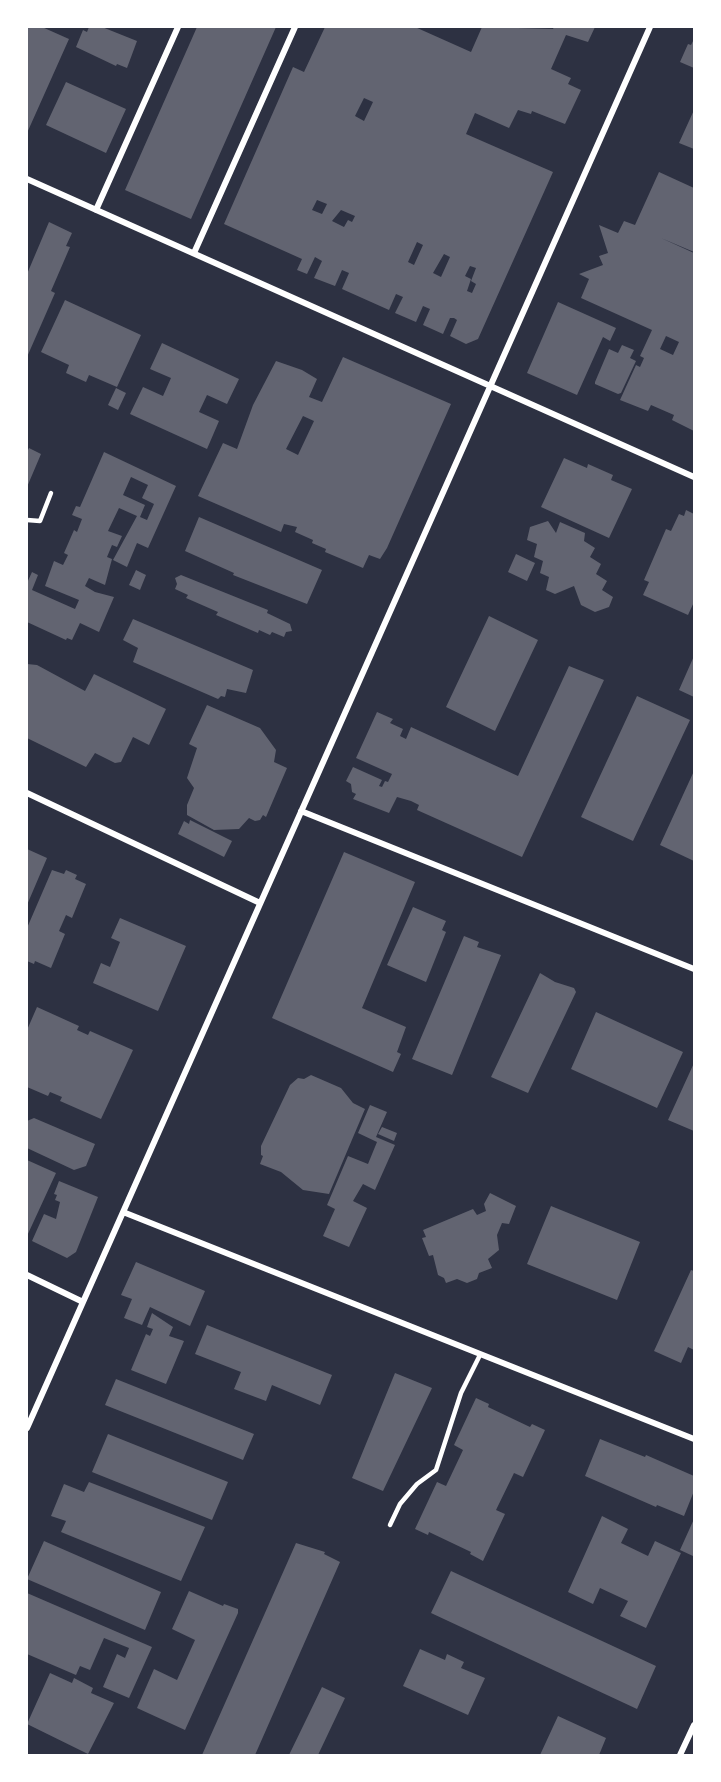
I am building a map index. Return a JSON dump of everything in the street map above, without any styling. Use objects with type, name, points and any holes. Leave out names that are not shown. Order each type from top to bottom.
[{"type":"street","points":[[96,210],[178,27]]},
{"type":"street","points":[[194,253],[295,27]]},
{"type":"street","points":[[27,1428],[650,27]]},
{"type":"street","points":[[27,179],[694,477]]},
{"type":"street","points":[[27,793],[260,903]]},
{"type":"street","points":[[301,811],[694,969]]},
{"type":"street","points":[[123,1212],[694,1440]]},
{"type":"street","points":[[27,1275],[83,1302]]},
{"type":"street","points":[[680,1755],[694,1725]]},
{"type":"lane","points":[[27,520],[40,521],[51,493]]},
{"type":"lane","points":[[390,1525],[400,1504],[417,1484],[436,1470],[461,1393],[480,1355]]},
{"type":"building","points":[[27,27],[42,27],[69,39],[27,133]]},
{"type":"building","points":[[89,27],[102,27],[137,41],[127,68],[117,64],[116,66],[76,47],[83,30],[87,32]]},
{"type":"building","points":[[197,27],[276,27],[191,219],[125,190]]},
{"type":"building","points":[[325,27],[415,27],[471,52],[482,27],[553,29],[554,27],[595,27],[588,42],[566,35],[551,69],[571,78],[568,84],[581,90],[565,124],[532,111],[531,114],[518,110],[509,128],[475,113],[466,134],[553,172],[478,339],[466,344],[450,336],[457,320],[454,318],[450,318],[443,334],[423,325],[430,309],[423,306],[416,322],[395,313],[403,297],[396,294],[389,310],[342,289],[349,273],[342,270],[335,286],[314,278],[322,261],[315,257],[307,274],[297,270],[302,259],[224,224],[293,67],[304,72]],"holes":[[[364,98],[373,102],[364,121],[355,116]],[[317,200],[327,204],[322,214],[312,210]],[[341,210],[355,216],[352,222],[348,220],[344,227],[332,221]],[[417,242],[423,245],[414,265],[408,262]],[[444,254],[450,257],[441,277],[433,273]],[[470,266],[476,268],[471,281],[476,284],[472,293],[467,291],[471,279],[465,276]]]},
{"type":"building","points":[[694,39],[694,68],[680,62],[688,44],[691,45]]},
{"type":"building","points":[[66,82],[126,109],[106,153],[46,125]]},
{"type":"building","points":[[694,110],[694,149],[679,143]]},
{"type":"building","points":[[659,172],[694,188],[694,252],[661,238],[694,253],[694,431],[672,420],[674,415],[651,405],[648,411],[620,400],[636,365],[640,367],[644,358],[640,356],[652,330],[581,298],[589,279],[579,274],[603,265],[599,256],[608,253],[599,225],[618,233],[624,221],[635,225]],"holes":[[[666,336],[679,342],[673,355],[660,349]]]},
{"type":"building","points":[[49,222],[72,233],[66,246],[70,247],[51,291],[55,293],[27,357],[27,274]]},
{"type":"building","points":[[65,300],[141,335],[117,387],[89,375],[86,382],[66,373],[69,365],[41,352]]},
{"type":"building","points":[[558,302],[616,328],[610,341],[603,337],[577,395],[527,373]]},
{"type":"building","points":[[162,343],[239,379],[227,404],[207,395],[199,412],[219,421],[207,449],[130,414],[143,387],[163,396],[171,378],[150,369]]},
{"type":"building","points":[[622,345],[634,350],[630,358],[636,361],[621,393],[618,394],[595,382],[609,349],[618,353]]},
{"type":"building","points":[[343,357],[451,404],[387,548],[380,559],[369,555],[363,568],[325,552],[326,549],[312,543],[313,540],[295,532],[297,527],[284,524],[281,532],[198,496],[223,443],[237,449],[253,405],[276,361],[302,370],[317,379],[309,397],[322,402]],"holes":[[[303,416],[314,421],[298,455],[286,449]]]},
{"type":"building","points":[[116,388],[126,393],[118,410],[108,405]]},
{"type":"building","points":[[29,448],[41,454],[27,487],[27,452]]},
{"type":"building","points":[[104,452],[176,486],[148,548],[137,543],[127,567],[113,560],[137,516],[119,508],[108,531],[122,536],[117,547],[112,545],[107,557],[112,559],[105,585],[89,578],[85,586],[95,592],[114,597],[99,632],[80,623],[72,640],[67,638],[66,640],[27,622],[27,583],[32,572],[38,575],[32,590],[75,609],[79,600],[45,586],[54,561],[63,565],[68,555],[64,553],[74,530],[77,532],[82,519],[72,515],[76,506],[80,507]],"holes":[[[131,477],[148,485],[142,498],[154,504],[147,520],[140,517],[145,505],[123,495]]]},
{"type":"building","points":[[564,458],[587,468],[588,464],[613,475],[611,480],[632,489],[609,538],[541,507]]},
{"type":"building","points":[[686,510],[694,514],[694,602],[688,615],[643,595],[649,582],[644,580],[666,529],[671,531],[679,514],[684,516]]},
{"type":"building","points":[[199,517],[322,570],[307,604],[233,575],[234,573],[185,551]]},
{"type":"building","points":[[548,521],[556,533],[560,522],[585,533],[584,541],[595,548],[590,557],[601,564],[596,574],[607,581],[602,590],[613,597],[609,607],[595,612],[581,605],[574,586],[555,594],[546,590],[549,577],[540,573],[543,561],[534,557],[537,544],[527,540],[530,527]]},
{"type":"building","points":[[516,554],[535,563],[527,581],[508,572]]},
{"type":"building","points":[[136,570],[146,575],[140,590],[129,585]]},
{"type":"building","points":[[181,575],[268,610],[267,613],[290,624],[292,631],[286,632],[284,637],[272,632],[270,635],[259,630],[258,633],[216,615],[218,612],[186,598],[188,595],[175,589],[177,584],[175,578]]},
{"type":"building","points":[[489,616],[538,640],[495,731],[446,707]]},
{"type":"building","points":[[133,619],[253,670],[246,693],[227,689],[225,697],[221,696],[218,699],[133,662],[138,648],[123,640]]},
{"type":"building","points":[[694,656],[694,697],[679,690]]},
{"type":"building","points":[[27,664],[37,665],[85,691],[94,674],[166,709],[149,745],[133,737],[121,762],[115,763],[95,753],[86,767],[27,738]]},
{"type":"building","points":[[569,666],[604,680],[522,857],[417,810],[419,805],[411,801],[397,797],[389,813],[353,799],[356,794],[352,792],[351,784],[346,781],[353,767],[382,780],[379,786],[382,787],[392,774],[356,758],[377,712],[393,719],[390,723],[403,729],[400,736],[406,739],[411,727],[518,776]]},
{"type":"building","points":[[637,696],[690,720],[633,841],[581,817]]},
{"type":"building","points":[[207,705],[260,728],[276,750],[274,762],[287,768],[266,817],[263,815],[260,820],[255,821],[249,818],[239,829],[214,830],[187,815],[187,805],[194,788],[187,778],[197,748],[189,744]]},
{"type":"building","points":[[694,771],[694,861],[660,845]]},
{"type":"building","points":[[190,820],[232,841],[224,857],[178,834],[184,821],[189,824]]},
{"type":"building","points":[[27,849],[47,858],[27,905]]},
{"type":"building","points":[[344,852],[415,882],[362,1008],[406,1027],[397,1052],[401,1054],[393,1072],[272,1018]]},
{"type":"building","points":[[52,870],[64,874],[66,870],[77,875],[75,879],[86,884],[72,918],[66,915],[59,931],[65,934],[51,968],[35,961],[34,964],[27,961],[27,928]]},
{"type":"building","points":[[413,907],[446,921],[442,930],[446,932],[426,982],[387,965]]},
{"type":"building","points":[[120,918],[186,946],[158,1011],[93,983],[101,963],[110,967],[120,942],[111,938]]},
{"type":"building","points":[[464,936],[479,942],[477,947],[501,955],[452,1075],[412,1059]]},
{"type":"building","points":[[540,973],[555,982],[574,988],[576,992],[528,1093],[491,1077]]},
{"type":"building","points":[[37,1007],[79,1026],[77,1030],[88,1035],[90,1031],[133,1050],[101,1119],[60,1101],[62,1097],[50,1092],[48,1096],[27,1087],[27,1030]]},
{"type":"building","points":[[596,1012],[683,1052],[657,1108],[571,1069]]},
{"type":"building","points":[[694,1063],[694,1131],[668,1120]]},
{"type":"building","points":[[311,1075],[341,1088],[353,1103],[365,1109],[329,1194],[303,1190],[281,1172],[260,1164],[263,1156],[261,1146],[290,1085],[298,1078],[304,1079]]},
{"type":"building","points":[[370,1105],[387,1112],[376,1137],[395,1145],[375,1190],[363,1184],[353,1201],[367,1208],[349,1247],[323,1236],[335,1209],[327,1205],[348,1156],[368,1164],[377,1142],[358,1133]]},
{"type":"building","points":[[34,1118],[95,1144],[86,1166],[74,1170],[27,1148],[27,1121]]},
{"type":"building","points":[[382,1127],[397,1133],[394,1141],[378,1134]]},
{"type":"building","points":[[27,1160],[56,1173],[27,1236]]},
{"type":"building","points":[[59,1181],[98,1197],[76,1252],[67,1258],[32,1241],[44,1214],[56,1219],[60,1202],[55,1200],[57,1195],[54,1194]]},
{"type":"building","points":[[490,1193],[516,1206],[509,1224],[502,1223],[497,1235],[499,1250],[488,1259],[492,1268],[479,1273],[477,1279],[467,1283],[457,1279],[446,1283],[444,1278],[438,1275],[433,1255],[429,1256],[422,1238],[426,1237],[423,1230],[473,1209],[477,1215],[486,1211],[484,1204]]},
{"type":"building","points":[[551,1206],[640,1242],[617,1300],[527,1264]]},
{"type":"building","points":[[136,1262],[205,1291],[190,1326],[150,1307],[142,1325],[124,1318],[132,1299],[121,1295]]},
{"type":"building","points":[[691,1270],[694,1271],[694,1350],[688,1347],[681,1363],[654,1351]]},
{"type":"building","points":[[152,1313],[173,1327],[169,1336],[184,1341],[166,1384],[131,1370],[146,1334],[150,1336],[153,1329],[147,1327]]},
{"type":"building","points":[[207,1325],[332,1375],[320,1405],[272,1385],[266,1401],[234,1389],[241,1372],[195,1354]]},
{"type":"building","points":[[395,1373],[432,1388],[383,1491],[352,1478]]},
{"type":"building","points":[[116,1379],[254,1434],[243,1460],[105,1405]]},
{"type":"building","points":[[476,1398],[489,1404],[488,1407],[530,1427],[532,1424],[545,1430],[523,1477],[514,1473],[496,1510],[505,1514],[483,1561],[470,1554],[471,1552],[429,1532],[428,1535],[415,1529],[437,1482],[446,1486],[463,1450],[454,1445]]},
{"type":"building","points":[[108,1434],[228,1482],[212,1520],[92,1472]]},
{"type":"building","points":[[600,1439],[645,1457],[646,1455],[694,1476],[694,1491],[684,1516],[657,1505],[656,1507],[585,1476]]},
{"type":"building","points":[[89,1482],[205,1527],[181,1581],[61,1532],[66,1521],[51,1516],[64,1484],[84,1492]]},
{"type":"building","points":[[602,1516],[628,1529],[621,1543],[648,1556],[655,1541],[681,1553],[646,1628],[620,1616],[628,1601],[600,1588],[593,1604],[568,1592]]},
{"type":"building","points":[[694,1519],[694,1553],[693,1556],[680,1550]]},
{"type":"building","points":[[44,1541],[161,1592],[145,1630],[27,1579]]},
{"type":"building","points":[[296,1543],[325,1552],[324,1554],[340,1562],[255,1755],[202,1755]]},
{"type":"building","points":[[451,1571],[656,1666],[637,1709],[431,1613]]},
{"type":"building","points":[[189,1591],[223,1606],[224,1604],[238,1609],[238,1613],[185,1730],[137,1708],[154,1669],[177,1680],[195,1640],[172,1629]]},
{"type":"building","points":[[27,1593],[152,1647],[129,1698],[103,1687],[117,1654],[125,1658],[129,1648],[104,1638],[90,1670],[80,1666],[76,1675],[27,1654]]},
{"type":"building","points":[[420,1649],[445,1660],[447,1654],[464,1662],[461,1668],[485,1678],[468,1715],[403,1686]]},
{"type":"building","points":[[50,1673],[72,1683],[74,1678],[93,1688],[91,1693],[114,1703],[88,1754],[27,1724]]},
{"type":"building","points":[[322,1687],[345,1698],[318,1755],[289,1755]]},
{"type":"building","points":[[558,1716],[606,1738],[599,1755],[540,1755]]}]
